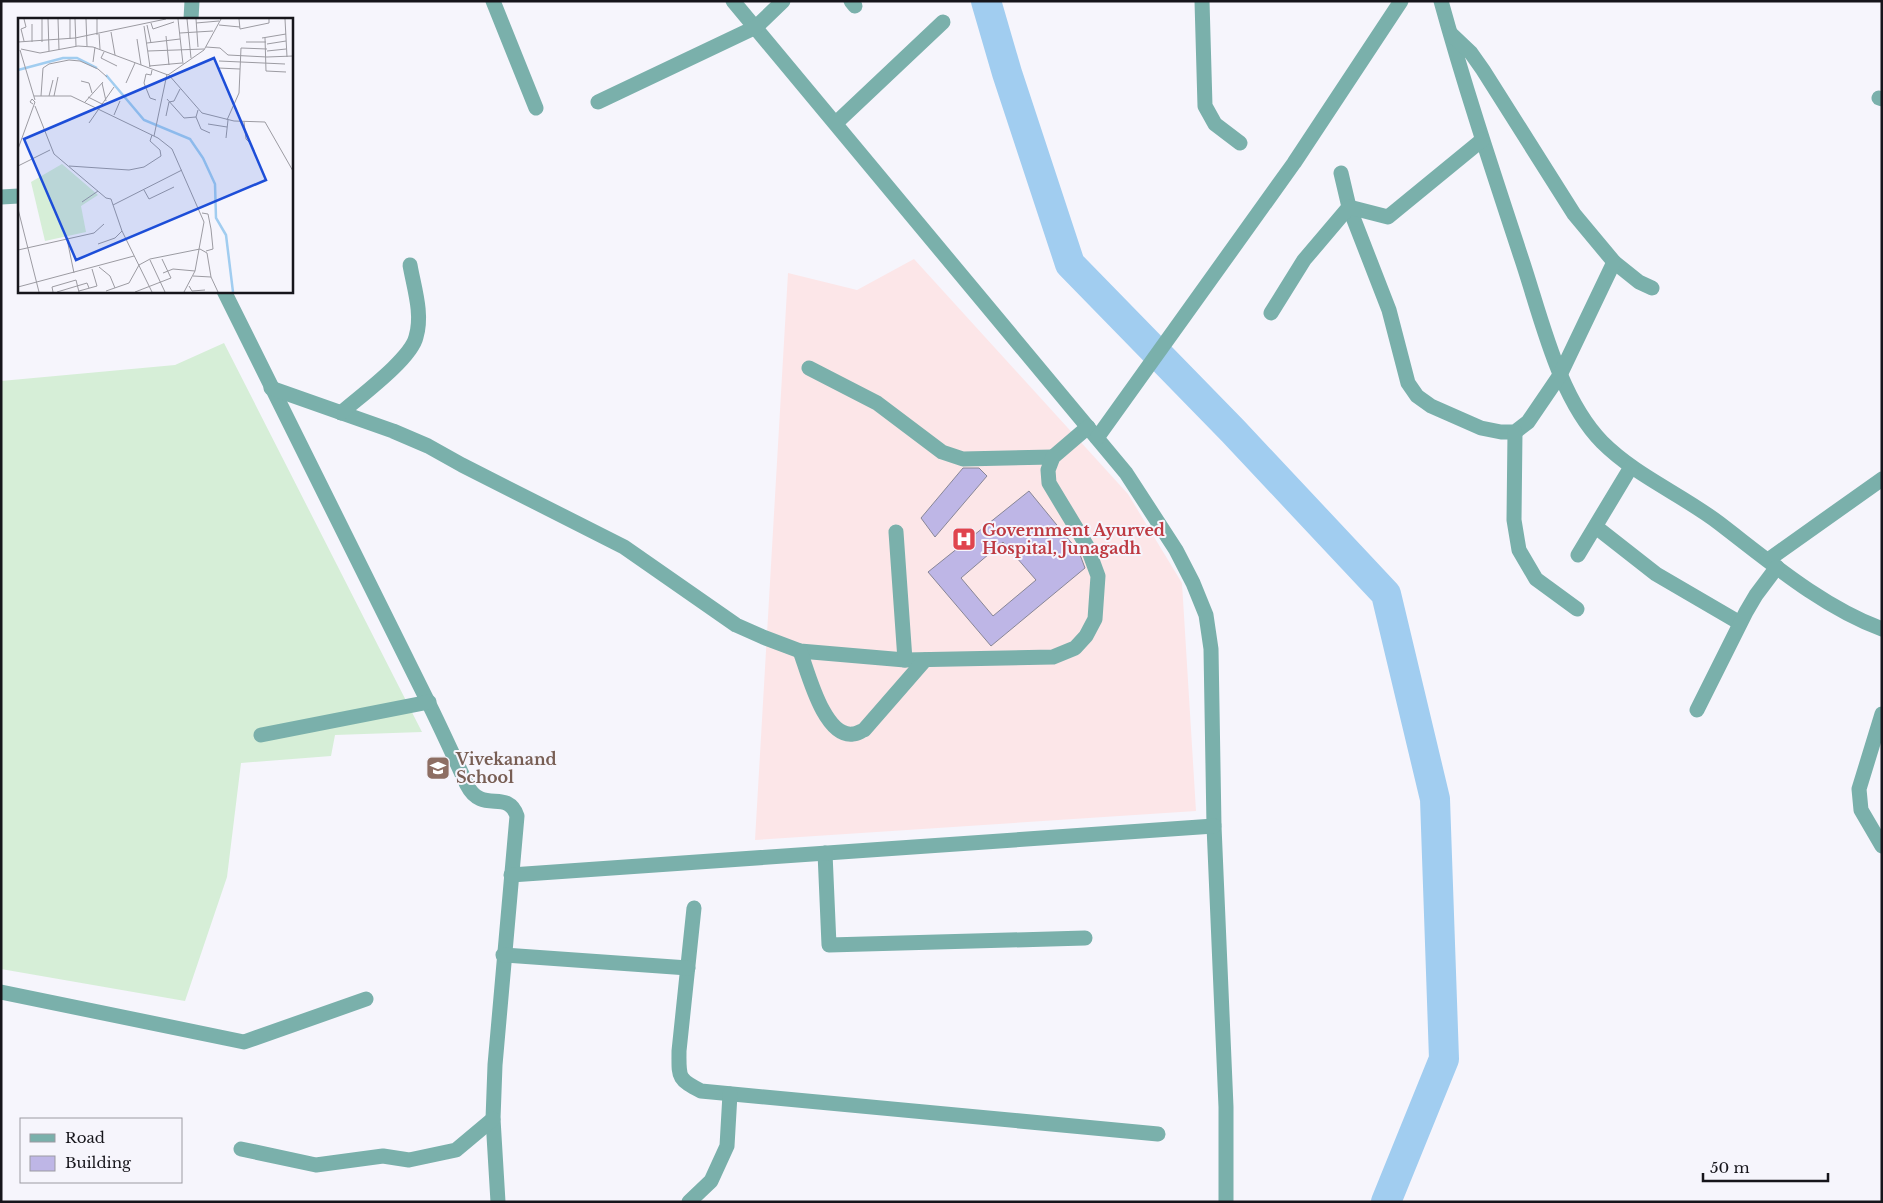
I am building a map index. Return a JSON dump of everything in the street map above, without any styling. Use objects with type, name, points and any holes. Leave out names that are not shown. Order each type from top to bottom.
[{"type":"street","points":[[191,18],[192,1]]},
{"type":"street","points":[[493,1],[536,108]]},
{"type":"street","points":[[733,1],[1126,473],[1176,550],[1193,583],[1206,615],[1211,648],[1214,826],[1226,1107],[1226,1202]]},
{"type":"street","points":[[598,102],[756,27],[782,1]]},
{"type":"street","points":[[1202,1],[1205,106],[1215,124],[1240,143]]},
{"type":"street","points":[[809,368],[877,403],[942,452],[954,457],[963,459],[1053,457],[1093,433],[1294,163],[1401,1]]},
{"type":"street","points":[[1441,1],[1482,140],[1560,375],[1585,422],[1602,442],[1631,467],[1711,517],[1823,600],[1866,624],[1882,629]]},
{"type":"street","points":[[836,123],[942,22]]},
{"type":"street","points":[[1450,33],[1471,54],[1482,70],[1569,207],[1614,262],[1639,282],[1652,288]]},
{"type":"street","points":[[1349,206],[1388,217],[1482,140]]},
{"type":"street","points":[[1340,173],[1349,206],[1389,310],[1408,383],[1417,396],[1431,406],[1481,428],[1501,432],[1515,432],[1528,422],[1560,375],[1614,262]]},
{"type":"street","points":[[1,197],[18,196]]},
{"type":"street","points":[[1271,313],[1304,260],[1349,206]]},
{"type":"street","points":[[341,413],[404,358],[416,339],[419,309],[410,265]]},
{"type":"street","points":[[224,292],[428,702],[470,791],[487,802],[507,802],[514,807],[517,816],[510,875],[495,1065],[493,1120],[498,1202]]},
{"type":"street","points":[[271,388],[393,431],[428,446],[624,547],[736,624],[800,651],[925,660],[1053,657],[1075,648],[1086,636],[1095,619],[1098,576],[1087,546],[1049,483],[1048,470],[1053,457]]},
{"type":"street","points":[[1515,432],[1514,520],[1519,550],[1536,579],[1577,609]]},
{"type":"street","points":[[1578,554],[1631,467]]},
{"type":"street","points":[[1697,710],[1740,623],[1773,564],[1882,479]]},
{"type":"street","points":[[1596,527],[1656,574],[1740,623]]},
{"type":"street","points":[[896,532],[905,660]]},
{"type":"street","points":[[800,651],[820,705],[835,728],[844,734],[854,734],[864,730],[925,660]]},
{"type":"street","points":[[261,735],[428,702]]},
{"type":"street","points":[[1882,714],[1859,789],[1861,810],[1882,846]]},
{"type":"street","points":[[510,875],[1214,826]]},
{"type":"street","points":[[825,853],[829,945],[1085,938]]},
{"type":"street","points":[[694,908],[679,1051],[679,1075],[685,1083],[701,1091],[1158,1134]]},
{"type":"street","points":[[504,956],[688,968]]},
{"type":"street","points":[[1,993],[244,1042],[366,999]]},
{"type":"street","points":[[689,1202],[711,1181],[727,1146],[730,1094]]},
{"type":"street","points":[[241,1149],[316,1164],[383,1156],[410,1160],[456,1150],[493,1120]]},
{"type":"shaded area","name":"Government Ayurved Hospital, Junagadh","points":[[914,259],[1128,494],[1182,583],[1196,811],[755,840],[788,273],[857,290]]},
{"type":"green space","points":[[224,343],[422,732],[335,735],[331,756],[241,763],[227,877],[185,1001],[1,969],[1,381],[175,365]]},
{"type":"building","points":[[963,468],[979,468],[987,476],[935,537],[921,518]]},
{"type":"building","points":[[1029,491],[1079,552],[1085,568],[991,646],[928,572]],"holes":[[[1003,542],[1036,580],[993,616],[961,578]]]},
{"type":"waterway","points":[[986,1],[1007,73],[1070,264],[1233,431],[1386,594],[1435,799],[1444,1059],[1386,1202]]},
{"type":"place","name":"Government Ayurved Hospital, Junagadh","points":[[964,539]]},
{"type":"place","name":"Vivekanand School","points":[[438,768]]}]
